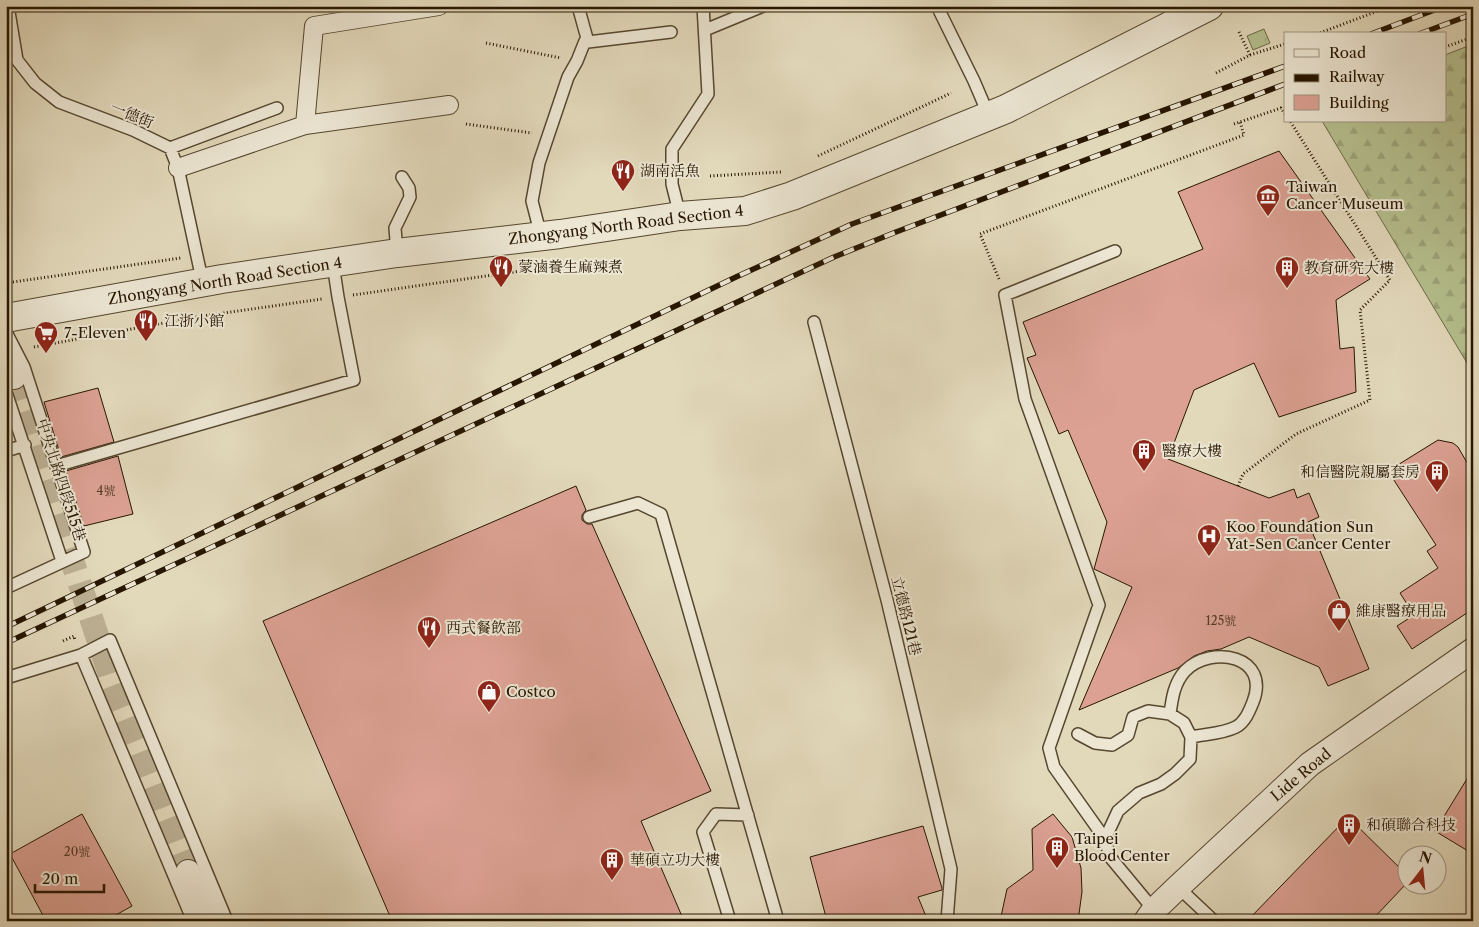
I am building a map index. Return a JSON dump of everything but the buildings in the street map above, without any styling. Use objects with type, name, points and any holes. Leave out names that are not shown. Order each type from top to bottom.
[{"type":"street","points":[[305,125],[314,26],[439,6]]},
{"type":"street","name":"Zhongyang North Road Section 4","points":[[6,318],[203,284],[222,279],[397,253],[541,236],[680,216],[745,211],[792,196],[989,116],[1209,6]]},
{"type":"street","points":[[178,168],[305,125],[449,105]]},
{"type":"street","name":"中央北路四段515巷","points":[[6,347],[10,385]]},
{"type":"street","name":"Lide Road","points":[[1150,915],[1310,764],[1473,650]]},
{"type":"street","points":[[188,872],[210,921]]},
{"type":"lane","name":"一德街","points":[[8,6],[17,60],[35,83],[59,102],[133,130],[170,148]]},
{"type":"lane","points":[[578,6],[588,42]]},
{"type":"lane","points":[[680,216],[672,184],[672,149],[708,94],[703,6]]},
{"type":"lane","points":[[705,30],[764,6]]},
{"type":"lane","points":[[937,6],[989,116]]},
{"type":"lane","points":[[541,236],[532,201],[539,163],[568,77],[585,40],[588,42],[670,32]]},
{"type":"lane","points":[[203,284],[178,168],[170,148],[277,108]]},
{"type":"lane","points":[[397,253],[395,228],[410,197],[409,188],[402,177]]},
{"type":"lane","points":[[1115,251],[1005,295],[1025,399],[1099,604],[1049,748],[1054,767],[1105,839],[1110,857],[1150,915]]},
{"type":"lane","points":[[56,466],[354,380],[333,264]]},
{"type":"lane","name":"立德路121巷","points":[[814,322],[887,600],[951,868],[947,921]]},
{"type":"lane","name":"中央北路四段515巷","points":[[6,332],[24,367],[84,552],[62,561],[25,445],[10,385]]},
{"type":"lane","points":[[6,451],[25,445]]},
{"type":"lane","points":[[590,517],[638,503],[661,514],[778,921]]},
{"type":"lane","points":[[6,588],[62,561]]},
{"type":"lane","points":[[6,678],[81,655],[110,640],[227,921]]},
{"type":"lane","points":[[81,655],[193,921]]},
{"type":"lane","points":[[1170,714],[1172,697],[1178,682],[1185,672],[1197,663],[1217,656],[1231,658],[1244,662],[1255,673],[1257,686],[1254,699],[1247,716],[1237,727],[1190,737]]},
{"type":"lane","points":[[1078,734],[1095,743],[1112,745],[1128,735],[1133,717],[1148,711],[1170,714],[1184,722],[1190,737],[1190,759],[1175,774],[1161,784],[1139,793],[1118,811],[1105,839]]},
{"type":"lane","points":[[730,921],[703,832],[716,814],[748,814]]},
{"type":"lane","points":[[1178,887],[1214,921]]},
{"type":"path","points":[[1322,32],[1390,6]]},
{"type":"path","points":[[1238,30],[1250,55]]},
{"type":"path","points":[[1446,47],[1473,37]]},
{"type":"path","points":[[486,43],[577,61]]},
{"type":"path","points":[[1216,73],[1250,55],[1284,44]]},
{"type":"path","points":[[812,159],[951,93]]},
{"type":"path","points":[[1234,124],[1283,107]]},
{"type":"path","points":[[1005,295],[980,234],[1244,135],[1240,122]]},
{"type":"path","points":[[1238,486],[1243,474],[1296,434],[1370,400],[1360,310],[1390,280],[1291,122]]},
{"type":"path","points":[[466,124],[549,136]]},
{"type":"path","points":[[710,176],[786,171]]},
{"type":"path","points":[[6,283],[189,257]]},
{"type":"path","points":[[34,348],[196,317],[563,265]]},
{"type":"green space","points":[[1264,29],[1270,43],[1253,50],[1247,36]]},
{"type":"green space","points":[[1473,44],[1473,373],[1323,122],[1446,122],[1446,55]]},
{"type":"tunnel","points":[[14,377],[111,678],[188,872]]},
{"type":"railway","points":[[1376,32],[1445,6]]},
{"type":"railway","points":[[1424,32],[1473,14]]},
{"type":"railway","points":[[6,627],[736,277],[852,224],[1284,66]]},
{"type":"railway","points":[[6,643],[834,257],[1284,84]]},
{"type":"place","name":"湖南活魚","points":[[623,192]]},
{"type":"place","name":"Taiwan Cancer Museum","points":[[1268,217]]},
{"type":"place","name":"蒙滷養生麻辣煮","points":[[501,288]]},
{"type":"place","name":"教育研究大樓","points":[[1287,289]]},
{"type":"place","name":"江浙小館","points":[[146,342]]},
{"type":"place","name":"7-Eleven","points":[[46,354]]},
{"type":"place","name":"醫療大樓","points":[[1144,472]]},
{"type":"place","name":"和信醫院親屬套房","points":[[1437,493]]},
{"type":"place","name":"Koo Foundation Sun Yat-Sen Cancer Center","points":[[1209,557]]},
{"type":"place","name":"維康醫療用品","points":[[1339,632]]},
{"type":"place","name":"西式餐飲部","points":[[429,649]]},
{"type":"place","name":"Costco","points":[[489,713]]},
{"type":"place","name":"和碩聯合科技","points":[[1349,846]]},
{"type":"place","name":"Taipei Blood Center","points":[[1057,869]]},
{"type":"place","name":"華碩立功大樓","points":[[612,881]]}]
